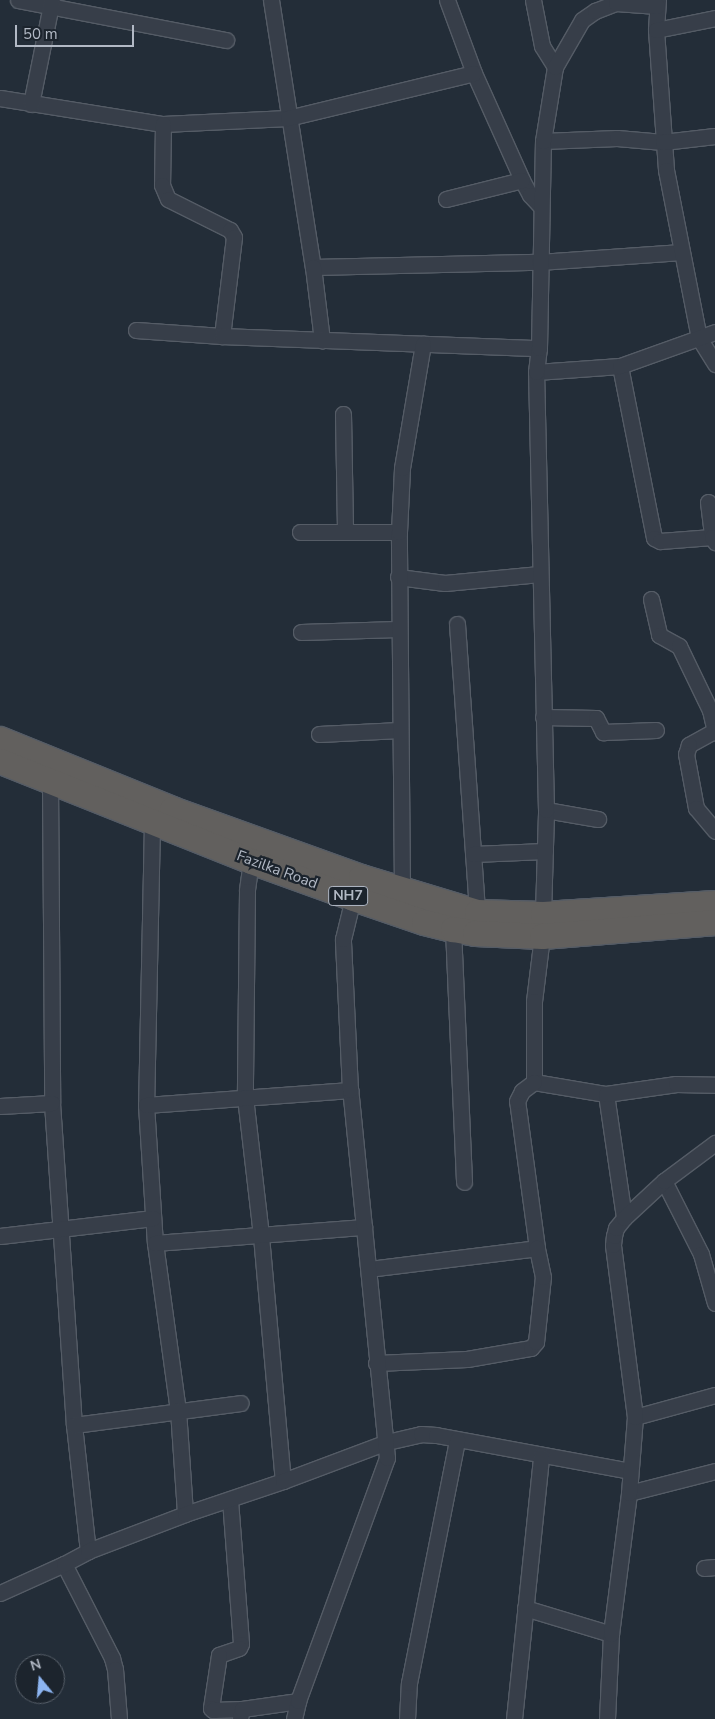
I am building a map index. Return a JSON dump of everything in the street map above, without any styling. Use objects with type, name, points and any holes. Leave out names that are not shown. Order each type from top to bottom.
[{"type":"highway","name":"Fazilka Road","points":[[0,739],[172,808],[402,891],[477,912],[542,925],[715,922]]},
{"type":"highway","name":"Fazilka Road","points":[[0,762],[152,824],[353,898],[453,929],[475,933],[715,903]]},
{"type":"street","points":[[18,0],[51,3],[226,40]]},
{"type":"street","points":[[270,0],[313,267],[322,340]]},
{"type":"street","points":[[447,0],[474,73],[522,180],[530,195],[542,207]]},
{"type":"street","points":[[533,0],[542,46],[555,67]]},
{"type":"street","points":[[32,104],[51,3]]},
{"type":"street","points":[[534,1082],[534,1001],[542,925],[546,810],[536,372],[539,348],[539,262],[543,141],[555,67],[587,15],[616,4],[657,3],[656,30],[663,142],[669,187],[682,252],[710,335],[715,364]]},
{"type":"street","points":[[656,30],[715,18]]},
{"type":"street","points":[[0,98],[163,124],[288,118],[474,73]]},
{"type":"street","points":[[163,124],[162,185],[168,199],[230,230],[234,237],[222,336]]},
{"type":"street","points":[[543,141],[617,138],[663,142],[715,136]]},
{"type":"street","points":[[446,199],[522,180]]},
{"type":"street","points":[[313,267],[539,262],[682,252]]},
{"type":"street","points":[[136,330],[222,336],[539,348]]},
{"type":"street","points":[[536,372],[620,366],[710,335]]},
{"type":"street","points":[[402,891],[398,629],[399,532],[402,468],[424,344]]},
{"type":"street","points":[[620,366],[654,538],[660,541],[713,539],[708,502]]},
{"type":"street","points":[[343,414],[345,532]]},
{"type":"street","points":[[300,532],[399,532]]},
{"type":"street","points":[[398,577],[445,583],[540,574]]},
{"type":"street","points":[[651,599],[659,635],[680,646],[713,710],[715,732],[690,745],[686,754],[696,808],[715,831]]},
{"type":"street","points":[[457,624],[477,912]]},
{"type":"street","points":[[301,632],[398,629]]},
{"type":"street","points":[[543,717],[596,718],[603,732],[656,730]]},
{"type":"street","points":[[319,734],[400,730]]},
{"type":"street","points":[[50,782],[52,1103],[74,1425],[88,1551]]},
{"type":"street","points":[[546,810],[598,819]]},
{"type":"street","points":[[152,824],[146,1105],[155,1243],[178,1410],[185,1514]]},
{"type":"street","points":[[473,854],[545,852]]},
{"type":"street","points":[[251,860],[247,891],[244,1098],[261,1236],[284,1481]]},
{"type":"street","points":[[294,1719],[298,1701],[384,1471],[387,1458],[387,1442],[376,1363],[369,1269],[350,1090],[343,939],[353,898]]},
{"type":"street","points":[[453,929],[464,1182]]},
{"type":"street","points":[[376,1363],[467,1359],[531,1348],[536,1342],[543,1277],[536,1248],[517,1101],[522,1091],[534,1082],[606,1094],[676,1084],[715,1085]]},
{"type":"street","points":[[146,1105],[350,1090]]},
{"type":"street","points":[[606,1094],[624,1218]]},
{"type":"street","points":[[0,1106],[52,1103]]},
{"type":"street","points":[[607,1719],[611,1634],[629,1493],[635,1417],[613,1245],[616,1228],[624,1218],[664,1181],[715,1144]]},
{"type":"street","points":[[664,1181],[702,1254],[715,1302]]},
{"type":"street","points":[[0,1236],[153,1218]]},
{"type":"street","points":[[155,1243],[364,1227]]},
{"type":"street","points":[[369,1269],[536,1248]]},
{"type":"street","points":[[635,1417],[715,1395]]},
{"type":"street","points":[[74,1425],[241,1403]]},
{"type":"street","points":[[0,1593],[88,1551],[185,1514],[284,1481],[387,1442],[421,1434],[436,1435],[630,1471]]},
{"type":"street","points":[[407,1719],[409,1683],[457,1440]]},
{"type":"street","points":[[514,1719],[541,1456]]},
{"type":"street","points":[[629,1493],[715,1471]]},
{"type":"street","points":[[230,1500],[241,1644],[239,1648],[219,1654],[211,1708],[213,1710],[241,1714],[298,1701]]},
{"type":"street","points":[[64,1564],[112,1658],[115,1668],[119,1719]]},
{"type":"street","points":[[525,1608],[611,1634]]}]
